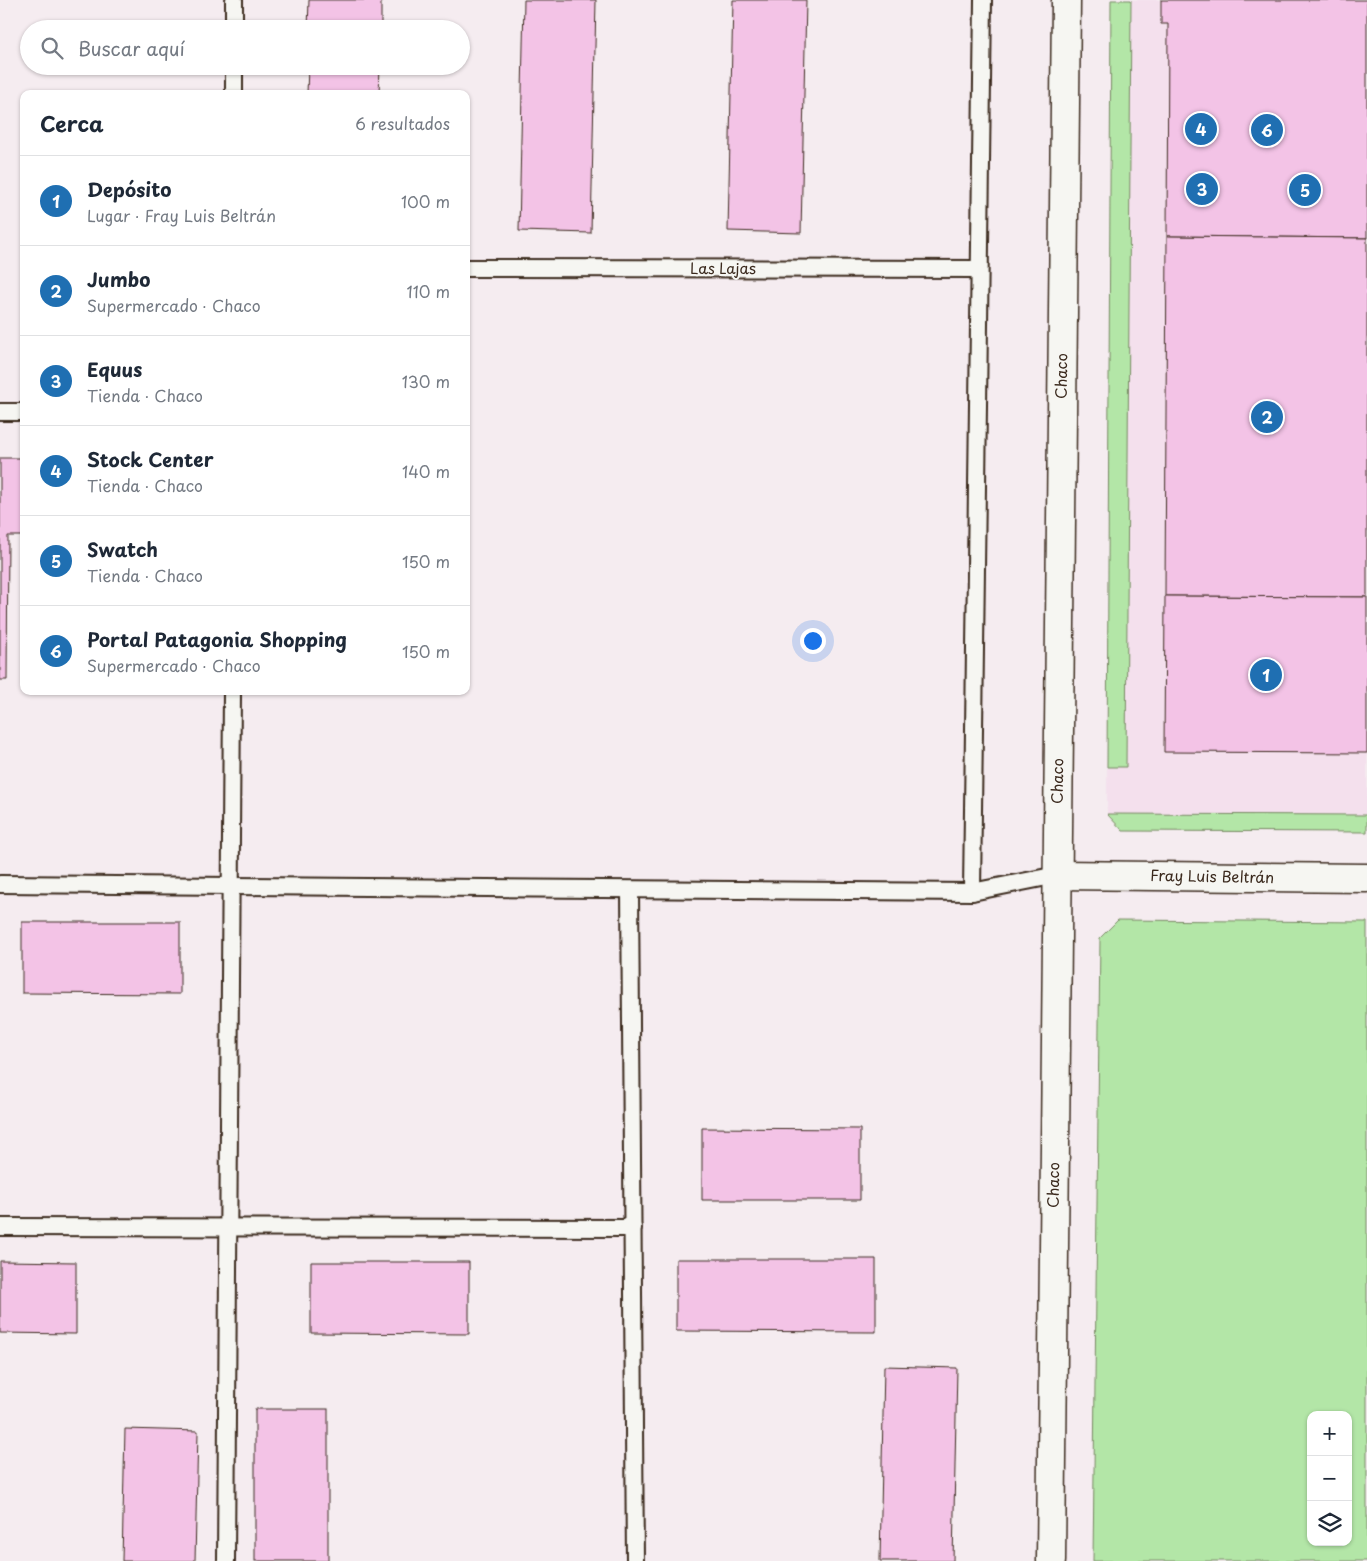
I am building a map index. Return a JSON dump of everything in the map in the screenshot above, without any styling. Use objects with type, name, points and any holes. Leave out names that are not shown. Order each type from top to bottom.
[{"type":"street","name":"Chaco","points":[[1050,1561],[1066,0]]},
{"type":"street","name":"Fray Luis Beltrán","points":[[1057,875],[1367,878]]},
{"type":"lane","points":[[234,0],[234,20]]},
{"type":"lane","points":[[972,892],[983,0]]},
{"type":"lane","points":[[234,75],[234,90]]},
{"type":"lane","name":"Las Lajas","points":[[470,268],[980,269]]},
{"type":"lane","points":[[0,412],[20,412]]},
{"type":"lane","points":[[226,1561],[232,695]]},
{"type":"lane","points":[[0,884],[972,892],[1057,875]]},
{"type":"lane","points":[[630,890],[635,1561]]},
{"type":"lane","points":[[0,1227],[633,1228]]},
{"type":"shaded area","points":[[1111,0],[1367,0],[1367,832],[1123,831],[1107,814]]},
{"type":"green space","points":[[1111,0],[1131,0],[1126,767],[1107,767]]},
{"type":"green space","points":[[1107,814],[1367,815],[1367,832],[1123,831]]},
{"type":"green space","points":[[1118,920],[1367,922],[1367,1561],[1093,1561],[1100,938]]},
{"type":"building","points":[[309,0],[381,0],[381,20],[308,20]]},
{"type":"building","points":[[524,0],[596,0],[591,233],[519,231]]},
{"type":"building","points":[[733,0],[806,0],[801,233],[728,231]]},
{"type":"building","points":[[1161,0],[1367,0],[1367,238],[1167,236],[1168,24],[1161,24]]},
{"type":"building","points":[[308,75],[380,75],[379,90],[307,90]]},
{"type":"building","points":[[1167,236],[1367,238],[1367,597],[1165,596]]},
{"type":"building","points":[[0,458],[20,458],[20,536],[8,536],[7,680],[0,680]]},
{"type":"building","points":[[1165,596],[1367,597],[1367,753],[1164,752]]},
{"type":"building","points":[[22,922],[180,922],[180,994],[22,993]]},
{"type":"building","points":[[702,1128],[860,1129],[860,1200],[702,1200]]},
{"type":"building","points":[[676,1259],[876,1259],[876,1332],[676,1331]]},
{"type":"building","points":[[0,1261],[76,1262],[76,1334],[0,1333]]},
{"type":"building","points":[[311,1262],[469,1262],[469,1334],[311,1333]]},
{"type":"building","points":[[884,1366],[957,1368],[953,1561],[880,1561]]},
{"type":"building","points":[[255,1409],[328,1409],[328,1561],[255,1561]]},
{"type":"building","points":[[125,1429],[198,1431],[195,1561],[122,1561]]},
{"type":"place","name":"Stock Center","points":[[1201,129]]},
{"type":"place","name":"Portal Patagonia Shopping","points":[[1267,130]]},
{"type":"place","name":"Equus","points":[[1202,189]]},
{"type":"place","name":"Swatch","points":[[1305,190]]},
{"type":"place","name":"Jumbo","points":[[1267,417]]},
{"type":"place","name":"Depósito","points":[[1266,675]]}]
